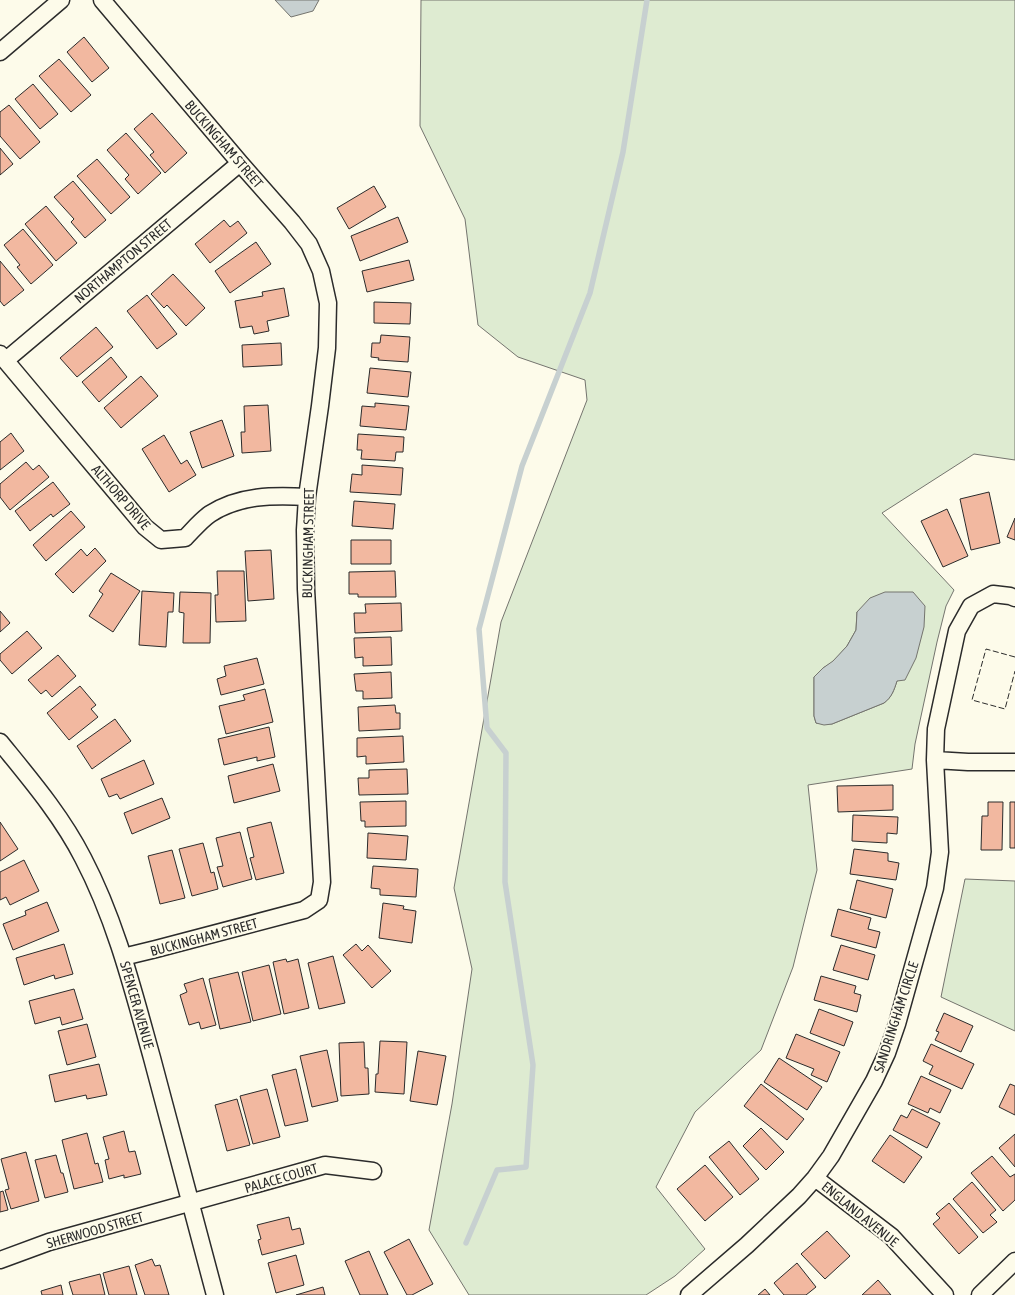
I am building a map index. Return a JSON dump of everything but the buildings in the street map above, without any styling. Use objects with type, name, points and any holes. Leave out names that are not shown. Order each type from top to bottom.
[{"type":"street","points":[[0,52],[61,0]]},
{"type":"street","name":"BUCKINGHAM STREET","points":[[102,0],[309,244],[321,271],[328,303],[327,348],[307,497],[305,530],[306,589],[322,882],[319,900],[304,910],[123,957]]},
{"type":"street","name":"NORTHAMPTON STREET","points":[[3,357],[240,163]]},
{"type":"street","name":"ALTHORP DRIVE","points":[[3,357],[145,528],[161,540],[185,538],[208,514],[230,504],[253,498],[284,495],[307,497]]},
{"type":"street","name":"SANDRINGHAM CIRCLE","points":[[689,1295],[753,1239],[799,1196],[815,1178],[831,1156],[874,1081],[892,1039],[935,888],[940,852],[935,760],[936,729],[958,631],[971,606],[993,594],[1015,598]]},
{"type":"street","name":"SPENCER AVENUE","points":[[0,742],[40,791],[67,830],[101,894],[123,957],[143,1026],[215,1295]]},
{"type":"street","points":[[935,760],[1015,762]]},
{"type":"street","name":"PALACE COURT","points":[[190,1203],[324,1166],[373,1171]]},
{"type":"street","name":"ENGLAND AVENUE","points":[[815,1178],[890,1236],[945,1295]]},
{"type":"street","name":"SHERWOOD STREET","points":[[0,1260],[49,1242],[190,1203]]},
{"type":"street","points":[[980,1295],[1015,1261]]},
{"type":"green space","points":[[421,0],[1015,0],[1015,460],[974,454],[882,513],[954,590],[946,606],[937,642],[915,744],[912,769],[808,785],[817,870],[793,967],[761,1050],[695,1112],[656,1187],[705,1249],[675,1276],[646,1295],[469,1295],[429,1230],[452,1104],[472,969],[454,888],[501,622],[587,400],[585,380],[518,357],[478,325],[465,219],[420,126]],"holes":[[[857,612],[897,681],[891,696],[884,703],[832,724],[816,723],[814,716],[814,677],[833,662],[847,646],[856,630]]]},
{"type":"green space","points":[[965,879],[1015,881],[1015,1031],[941,997]]},
{"type":"shaded area","points":[[275,0],[319,0],[313,11],[291,17]]},
{"type":"shaded area","points":[[885,592],[913,592],[925,606],[924,627],[916,658],[905,680],[897,681],[891,696],[884,703],[832,724],[816,723],[814,716],[814,677],[847,646],[856,630],[857,612],[870,598]]},
{"type":"waterway","points":[[466,1243],[497,1170],[526,1167],[533,1065],[505,882],[506,753],[487,728],[479,629],[522,466],[590,293],[623,152],[647,0]]},
{"type":"fence","points":[[1015,657],[986,649],[972,700],[1005,709],[1015,671]]}]
